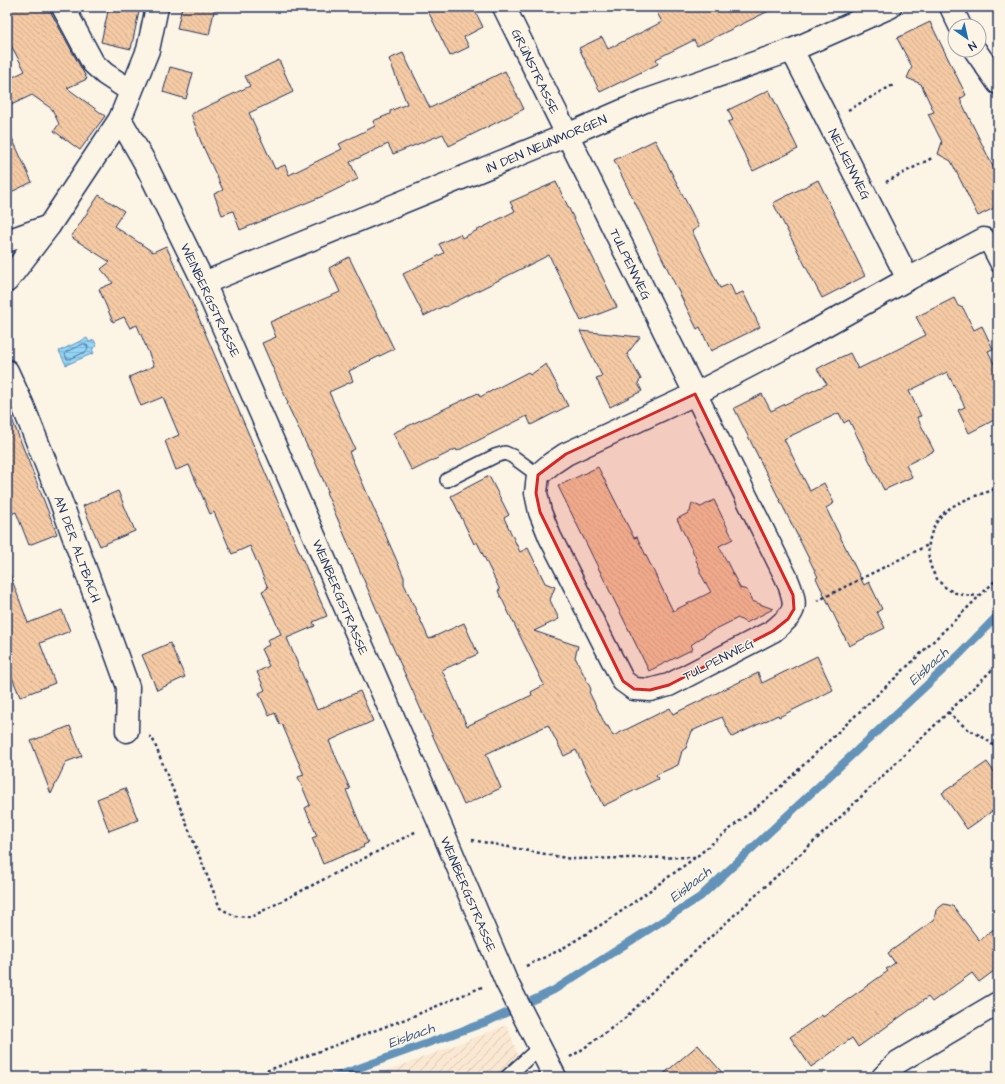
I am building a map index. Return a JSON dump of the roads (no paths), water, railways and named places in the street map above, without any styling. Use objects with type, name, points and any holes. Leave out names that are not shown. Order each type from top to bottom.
[{"type":"street","points":[[63,7],[93,63],[105,74],[131,91]]},
{"type":"street","points":[[7,280],[49,226],[120,119],[148,50],[157,7]]},
{"type":"street","name":"GRÜNSTRASSE","points":[[504,7],[567,135]]},
{"type":"street","name":"IN DEN NEUNMORGEN","points":[[204,283],[567,135],[645,101],[792,50],[890,7]]},
{"type":"street","points":[[951,7],[956,18]]},
{"type":"street","name":"NELKENWEG","points":[[792,50],[908,279]]},
{"type":"street","points":[[981,58],[998,83]]},
{"type":"street","name":"WEINBERGSTRASSE","points":[[120,119],[144,161],[204,283],[506,979],[553,1072]]},
{"type":"street","name":"TULPENWEG","points":[[538,475],[536,493],[540,512],[550,537],[623,681],[634,689],[650,690],[669,685],[773,631],[788,619],[794,609],[793,595],[786,577],[567,135]]},
{"type":"street","points":[[7,240],[49,226]]},
{"type":"street","points":[[538,475],[566,454],[695,394],[795,342],[908,279],[984,239]]},
{"type":"street","name":"AN DER ALTBACH","points":[[7,371],[23,406],[60,500],[128,687],[128,731]]},
{"type":"street","points":[[883,1077],[898,1062],[998,1004]]},
{"type":"lane","points":[[984,239],[998,266]]},
{"type":"lane","points":[[447,480],[495,456],[505,453],[512,456],[538,475]]},
{"type":"lane","points":[[507,1077],[536,1040]]},
{"type":"water","points":[[87,338],[89,342],[94,340],[97,346],[92,349],[94,353],[66,365],[59,351]]},
{"type":"waterway","name":"Eisbach","points":[[334,1077],[489,1021],[554,990],[700,897],[959,655],[998,615]]}]
